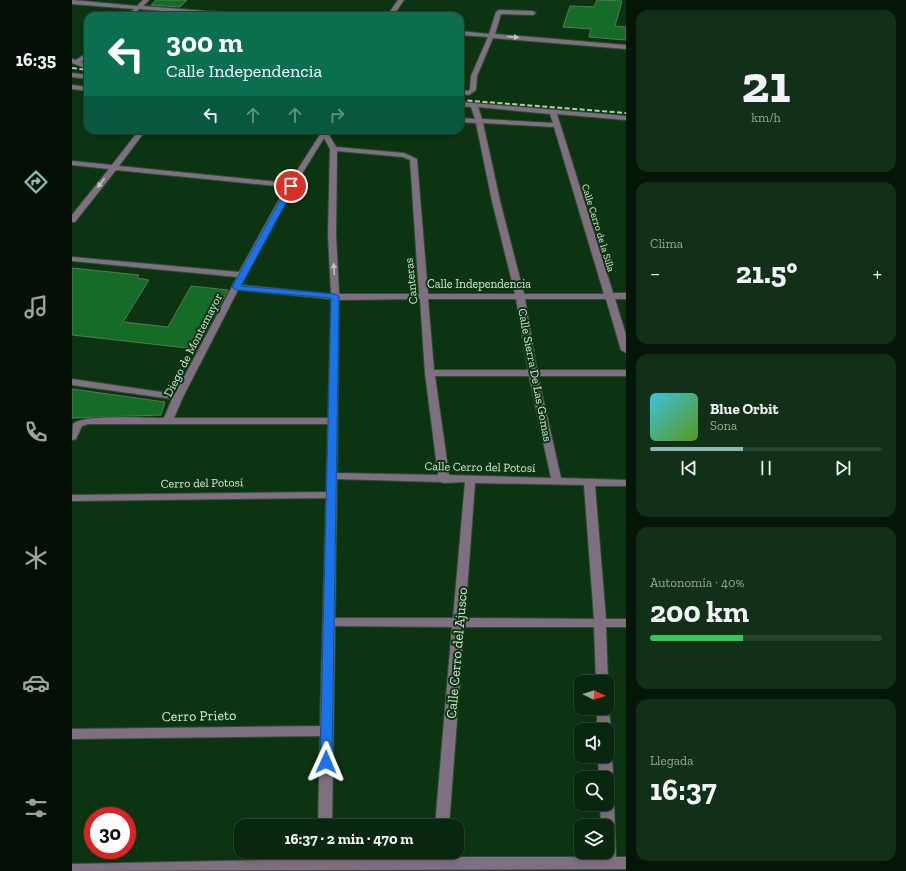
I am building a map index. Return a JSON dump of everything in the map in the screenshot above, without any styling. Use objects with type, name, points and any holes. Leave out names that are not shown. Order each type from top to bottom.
[{"type":"street","points":[[133,12],[146,0]]},
{"type":"street","points":[[393,12],[401,0]]},
{"type":"street","points":[[72,2],[197,12]]},
{"type":"street","points":[[464,92],[469,93],[472,91],[474,76],[491,36],[499,12],[533,13]]},
{"type":"street","points":[[464,33],[626,47]]},
{"type":"street","points":[[75,62],[84,58]]},
{"type":"street","points":[[72,75],[84,76]]},
{"type":"street","points":[[72,87],[84,88]]},
{"type":"street","points":[[464,105],[474,107],[626,118]]},
{"type":"street","points":[[464,109],[474,107]]},
{"type":"street","name":"Calle Sierra De Las Gomas","points":[[474,107],[479,121],[496,201],[520,296],[533,374],[557,482]]},
{"type":"street","name":"Calle Cerro de la Silla","points":[[553,112],[608,296],[626,350]]},
{"type":"street","points":[[464,120],[556,125]]},
{"type":"street","points":[[72,220],[140,134]]},
{"type":"street","name":"Diego de Montemayor","points":[[167,422],[178,397],[242,275],[291,186],[325,134]]},
{"type":"street","points":[[325,819],[333,476],[335,296],[332,234],[334,149],[327,134]]},
{"type":"street","name":"Canteras","points":[[334,149],[404,155],[412,159],[416,221],[425,297],[430,373],[444,480]]},
{"type":"street","points":[[72,163],[291,186]]},
{"type":"street","points":[[72,258],[242,275]]},
{"type":"street","name":"Calle Independencia","points":[[236,287],[335,296],[626,296]]},
{"type":"street","points":[[430,373],[626,373]]},
{"type":"street","points":[[72,382],[178,397]]},
{"type":"street","points":[[72,437],[78,424],[87,421],[333,421]]},
{"type":"street","name":"Calle Cerro del Potosí","points":[[333,476],[444,480],[626,483]]},
{"type":"street","name":"Calle Cerro del Ajusco","points":[[443,819],[470,480]]},
{"type":"street","points":[[589,482],[600,622],[602,675]]},
{"type":"street","name":"Cerro del Potosí","points":[[72,498],[332,495]]},
{"type":"street","points":[[329,622],[626,623]]},
{"type":"street","name":"Cerro Prieto","points":[[72,734],[327,731]]},
{"type":"street","points":[[607,811],[609,863]]},
{"type":"street","points":[[464,858],[626,863]]},
{"type":"street","points":[[72,870],[393,859]]},
{"type":"building","points":[[156,0],[187,0],[180,7],[151,5]]},
{"type":"building","points":[[597,0],[622,1],[615,26],[626,27],[626,40],[589,37],[591,29],[563,27],[570,6],[594,7]]},
{"type":"building","points":[[72,268],[139,275],[137,278],[149,280],[123,322],[168,327],[191,286],[228,290],[196,349],[72,335]]},
{"type":"building","points":[[72,389],[165,402],[161,415],[72,418]]},
{"type":"railway","points":[[72,68],[84,70]]},
{"type":"railway","points":[[464,100],[626,113]]},
{"type":"route","points":[[291,186],[236,287],[335,296],[333,476],[326,762]]}]
